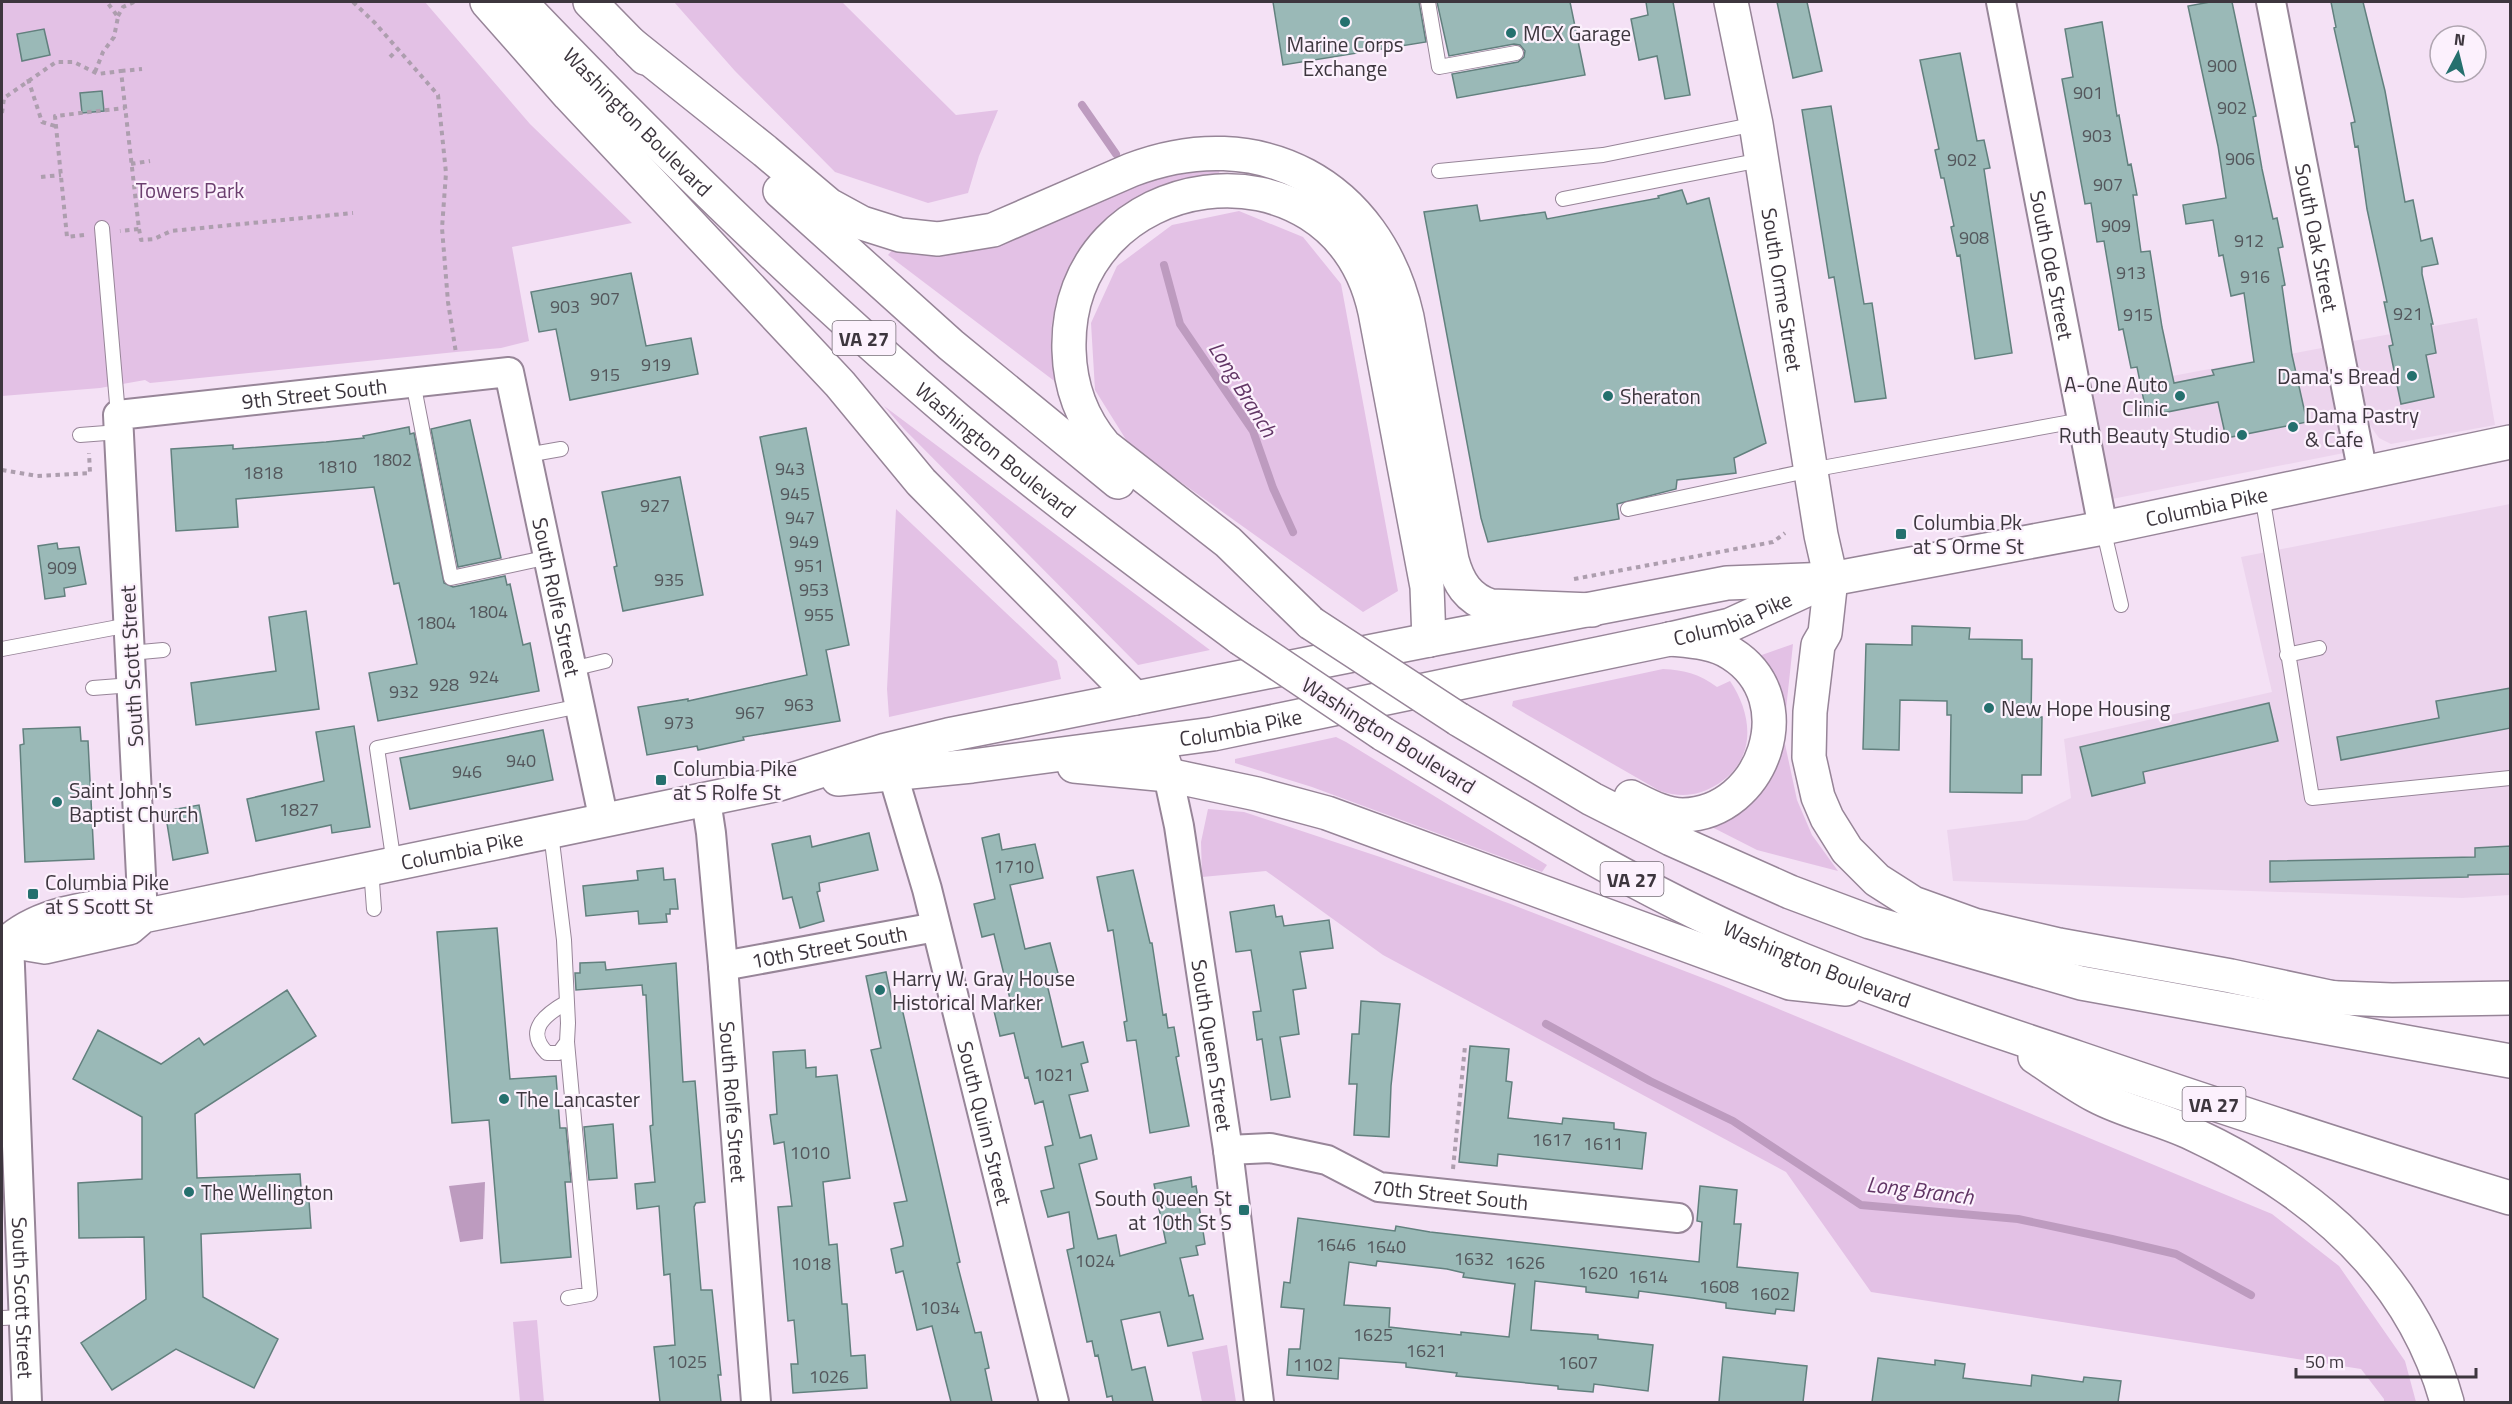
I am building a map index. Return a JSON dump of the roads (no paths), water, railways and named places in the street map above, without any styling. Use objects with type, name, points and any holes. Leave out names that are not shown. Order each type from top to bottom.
[{"type":"main road","name":"South Queen Street","points":[[487,2],[569,95],[840,384],[921,482],[1135,698],[1157,741],[1168,775]]},
{"type":"main road","name":"Washington Boulevard","points":[[520,2],[705,189],[895,365],[1026,475],[1240,638],[1383,735],[1527,820],[1678,902],[1759,941],[1895,995],[1993,1030],[2262,1120],[2436,1175]]},
{"type":"main road","name":"VA 27","points":[[590,2],[693,108],[819,228],[951,345],[1083,456],[1153,510],[1311,623],[1458,719],[1592,799],[1709,857],[1860,918],[1959,948],[2154,983],[2231,994],[2438,1000],[2511,998]]},
{"type":"main road","name":"South Orme Street","points":[[1731,2],[1756,124],[1811,470],[1831,579],[1825,633],[1818,645],[1810,712],[1809,757],[1818,797],[1827,818],[1847,850],[1877,880],[1913,903],[1974,925],[2059,945],[2231,976],[2334,998]]},
{"type":"main road","points":[[630,43],[765,151],[829,206],[862,223],[900,235],[938,239],[993,230],[1140,167],[1187,155],[1208,153],[1250,156],[1268,160],[1304,175],[1322,186],[1354,212],[1380,245],[1397,280],[1407,318],[1450,549],[1458,580],[1476,600],[1491,606],[1592,610]]},
{"type":"main road","points":[[1311,623],[1228,542],[1105,446],[1092,431],[1077,398],[1071,380],[1068,339],[1083,276],[1106,245],[1126,224],[1165,201],[1206,190],[1237,190],[1268,194],[1308,212],[1340,239],[1352,254],[1370,291],[1375,312],[1425,579],[1429,640]]},
{"type":"main road","name":"Columbia Pike","points":[[5,942],[45,947],[129,928],[143,916],[779,784],[886,750],[1135,698],[1727,583],[1831,579],[2103,528],[2511,442]]},
{"type":"main road","name":"Columbia Pike","points":[[779,784],[972,766],[1224,731],[1730,625],[1831,579]]},
{"type":"main road","points":[[1458,719],[1598,780],[1659,810],[1682,815],[1708,809],[1734,795],[1753,776],[1765,753],[1770,716],[1758,681],[1732,654],[1703,644],[1670,639]]},
{"type":"main road","points":[[972,766],[1074,766],[1168,775],[1257,794],[1327,813],[1790,983],[1895,995]]},
{"type":"main road","points":[[1959,948],[2081,983],[2511,1061]]},
{"type":"main road","points":[[1993,1030],[2096,1096],[2191,1133],[2245,1160],[2319,1210],[2356,1245],[2402,1303],[2432,1361],[2447,1402]]},
{"type":"main road","name":"VA 27","points":[[2436,1175],[2511,1186]]},
{"type":"main road","points":[[2436,1175],[2511,1198]]},
{"type":"street","name":"South Ode Street","points":[[2001,2],[2103,528]]},
{"type":"street","name":"South Oak Street","points":[[2271,2],[2363,474]]},
{"type":"street","name":"9th Street South","points":[[119,424],[413,382],[509,372]]},
{"type":"street","name":"South Rolfe Street","points":[[509,372],[604,821]]},
{"type":"street","name":"South Scott Street","points":[[119,424],[143,916]]},
{"type":"street","name":"South Quinn Street","points":[[893,775],[927,889],[1054,1402]]},
{"type":"street","name":"South Queen Street","points":[[1168,775],[1179,826],[1228,1150],[1259,1402]]},
{"type":"street","name":"South Rolfe Street","points":[[706,800],[723,966],[756,1402]]},
{"type":"street","name":"10th Street South","points":[[723,966],[936,927]]},
{"type":"street","name":"South Scott Street","points":[[5,942],[13,1317],[27,1402]]},
{"type":"street","name":"10th Street South","points":[[1228,1150],[1270,1148],[1327,1160],[1379,1187],[1678,1218]]},
{"type":"lane","points":[[1428,2],[1439,67],[1516,53]]},
{"type":"lane","points":[[1439,171],[1603,155],[1756,124]]},
{"type":"lane","points":[[1563,199],[1761,160]]},
{"type":"lane","points":[[84,434],[119,424],[102,228]]},
{"type":"lane","points":[[413,382],[451,578],[549,557]]},
{"type":"lane","points":[[1628,509],[1811,470],[2082,420]]},
{"type":"lane","points":[[527,455],[561,449]]},
{"type":"lane","points":[[2262,495],[2312,798],[2511,778]]},
{"type":"lane","points":[[2103,528],[2121,604]]},
{"type":"lane","points":[[2,649],[129,625]]},
{"type":"lane","points":[[2287,655],[2319,648]]},
{"type":"lane","points":[[130,653],[163,650]]},
{"type":"lane","points":[[572,669],[606,661]]},
{"type":"lane","points":[[93,688],[132,685]]},
{"type":"lane","points":[[374,909],[383,866],[377,748],[580,705]]},
{"type":"lane","points":[[551,833],[564,940],[567,1042],[590,1294],[568,1298]]},
{"type":"lane","points":[[567,1002],[541,1020],[537,1032],[540,1046],[547,1053],[559,1053],[567,1042]]},
{"type":"waterway","name":"Long Branch","points":[[1082,105],[1116,154]]},
{"type":"waterway","name":"Long Branch","points":[[1164,265],[1180,324],[1253,431],[1273,488],[1293,532]]},
{"type":"waterway","name":"Long Branch","points":[[1546,1024],[1650,1081],[1733,1121],[1861,1205],[2018,1219],[2112,1239],[2176,1254],[2251,1295]]},
{"type":"place","name":"Marine Corps Exchange","points":[[1345,22]]},
{"type":"place","name":"MCX Garage","points":[[1511,33]]},
{"type":"place","name":"Dama's Bread","points":[[2412,376]]},
{"type":"place","name":"Sheraton","points":[[1608,396]]},
{"type":"place","name":"A-One Auto Clinic","points":[[2180,396]]},
{"type":"place","name":"Dama Pastry & Cafe","points":[[2293,427]]},
{"type":"place","name":"Ruth Beauty Studio","points":[[2242,435]]},
{"type":"place","name":"Columbia Pk at S Orme St","points":[[1901,534]]},
{"type":"place","name":"New Hope Housing","points":[[1989,708]]},
{"type":"place","name":"Columbia Pike at S Rolfe St","points":[[661,780]]},
{"type":"place","name":"Saint John's Baptist Church","points":[[57,802]]},
{"type":"place","name":"Columbia Pike at S Scott St","points":[[33,894]]},
{"type":"place","name":"Harry W. Gray House Historical Marker","points":[[880,990]]},
{"type":"place","name":"The Lancaster","points":[[504,1099]]},
{"type":"place","name":"The Wellington","points":[[189,1192]]},
{"type":"place","name":"South Queen St at 10th St S","points":[[1244,1210]]},
{"type":"park label","name":"Towers Park","points":[[190,190]]}]
